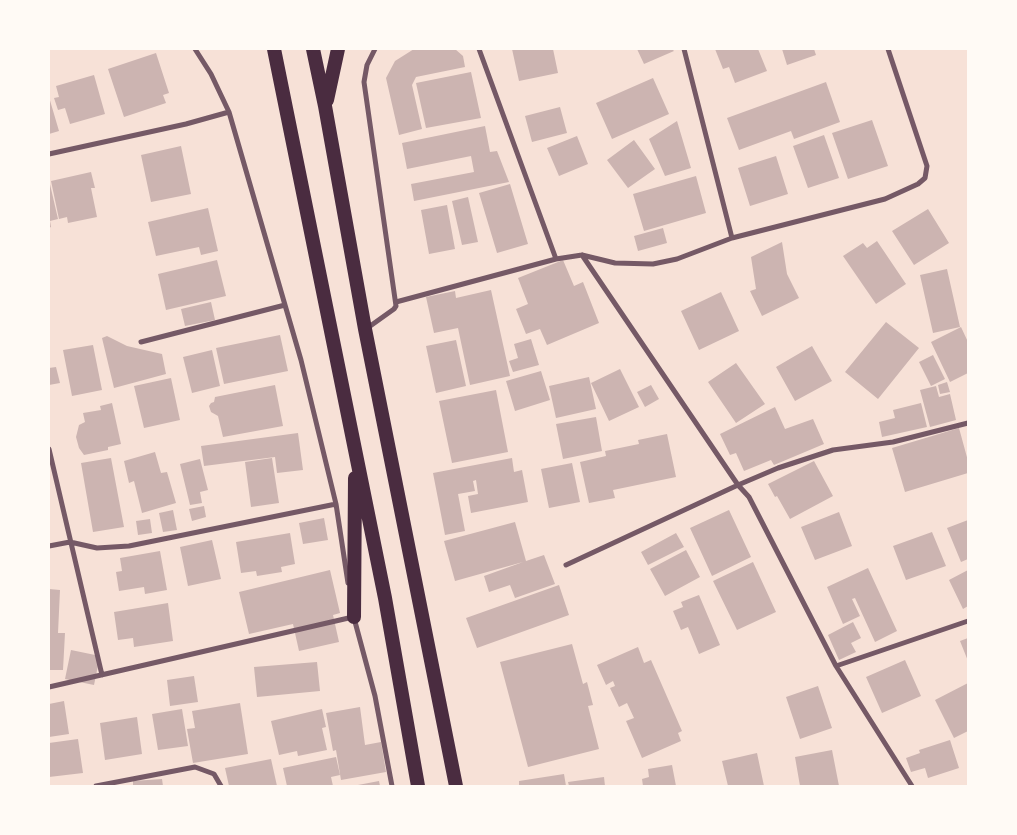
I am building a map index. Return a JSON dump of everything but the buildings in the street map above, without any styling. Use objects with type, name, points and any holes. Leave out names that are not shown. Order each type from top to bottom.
[{"type":"highway","points":[[274,49],[385,598],[418,786]]},
{"type":"highway","points":[[313,49],[365,329],[456,786]]},
{"type":"highway","points":[[325,106],[338,49]]},
{"type":"highway","points":[[354,617],[356,450]]},
{"type":"street","points":[[195,49],[211,74],[229,112],[301,360],[336,504],[354,617],[375,696],[392,786]]},
{"type":"street","points":[[365,329],[394,309],[396,302],[364,82],[367,64],[375,49]]},
{"type":"street","points":[[479,49],[556,259]]},
{"type":"street","points":[[684,49],[732,238]]},
{"type":"street","points":[[396,302],[556,259],[582,255],[615,263],[653,264],[678,260],[732,238],[886,200],[918,184],[925,178],[927,166],[888,49]]},
{"type":"street","points":[[49,154],[186,124],[229,112]]},
{"type":"street","points":[[582,255],[738,485],[749,497],[836,666],[912,786]]},
{"type":"street","points":[[141,342],[285,305]]},
{"type":"street","points":[[566,565],[778,468],[833,450],[894,442],[968,422]]},
{"type":"street","points":[[49,449],[102,675]]},
{"type":"street","points":[[49,546],[70,542],[97,548],[129,546],[336,504]]},
{"type":"street","points":[[49,687],[354,617]]},
{"type":"street","points":[[836,666],[968,621]]},
{"type":"street","points":[[96,786],[195,767],[214,774],[221,786]]}]
